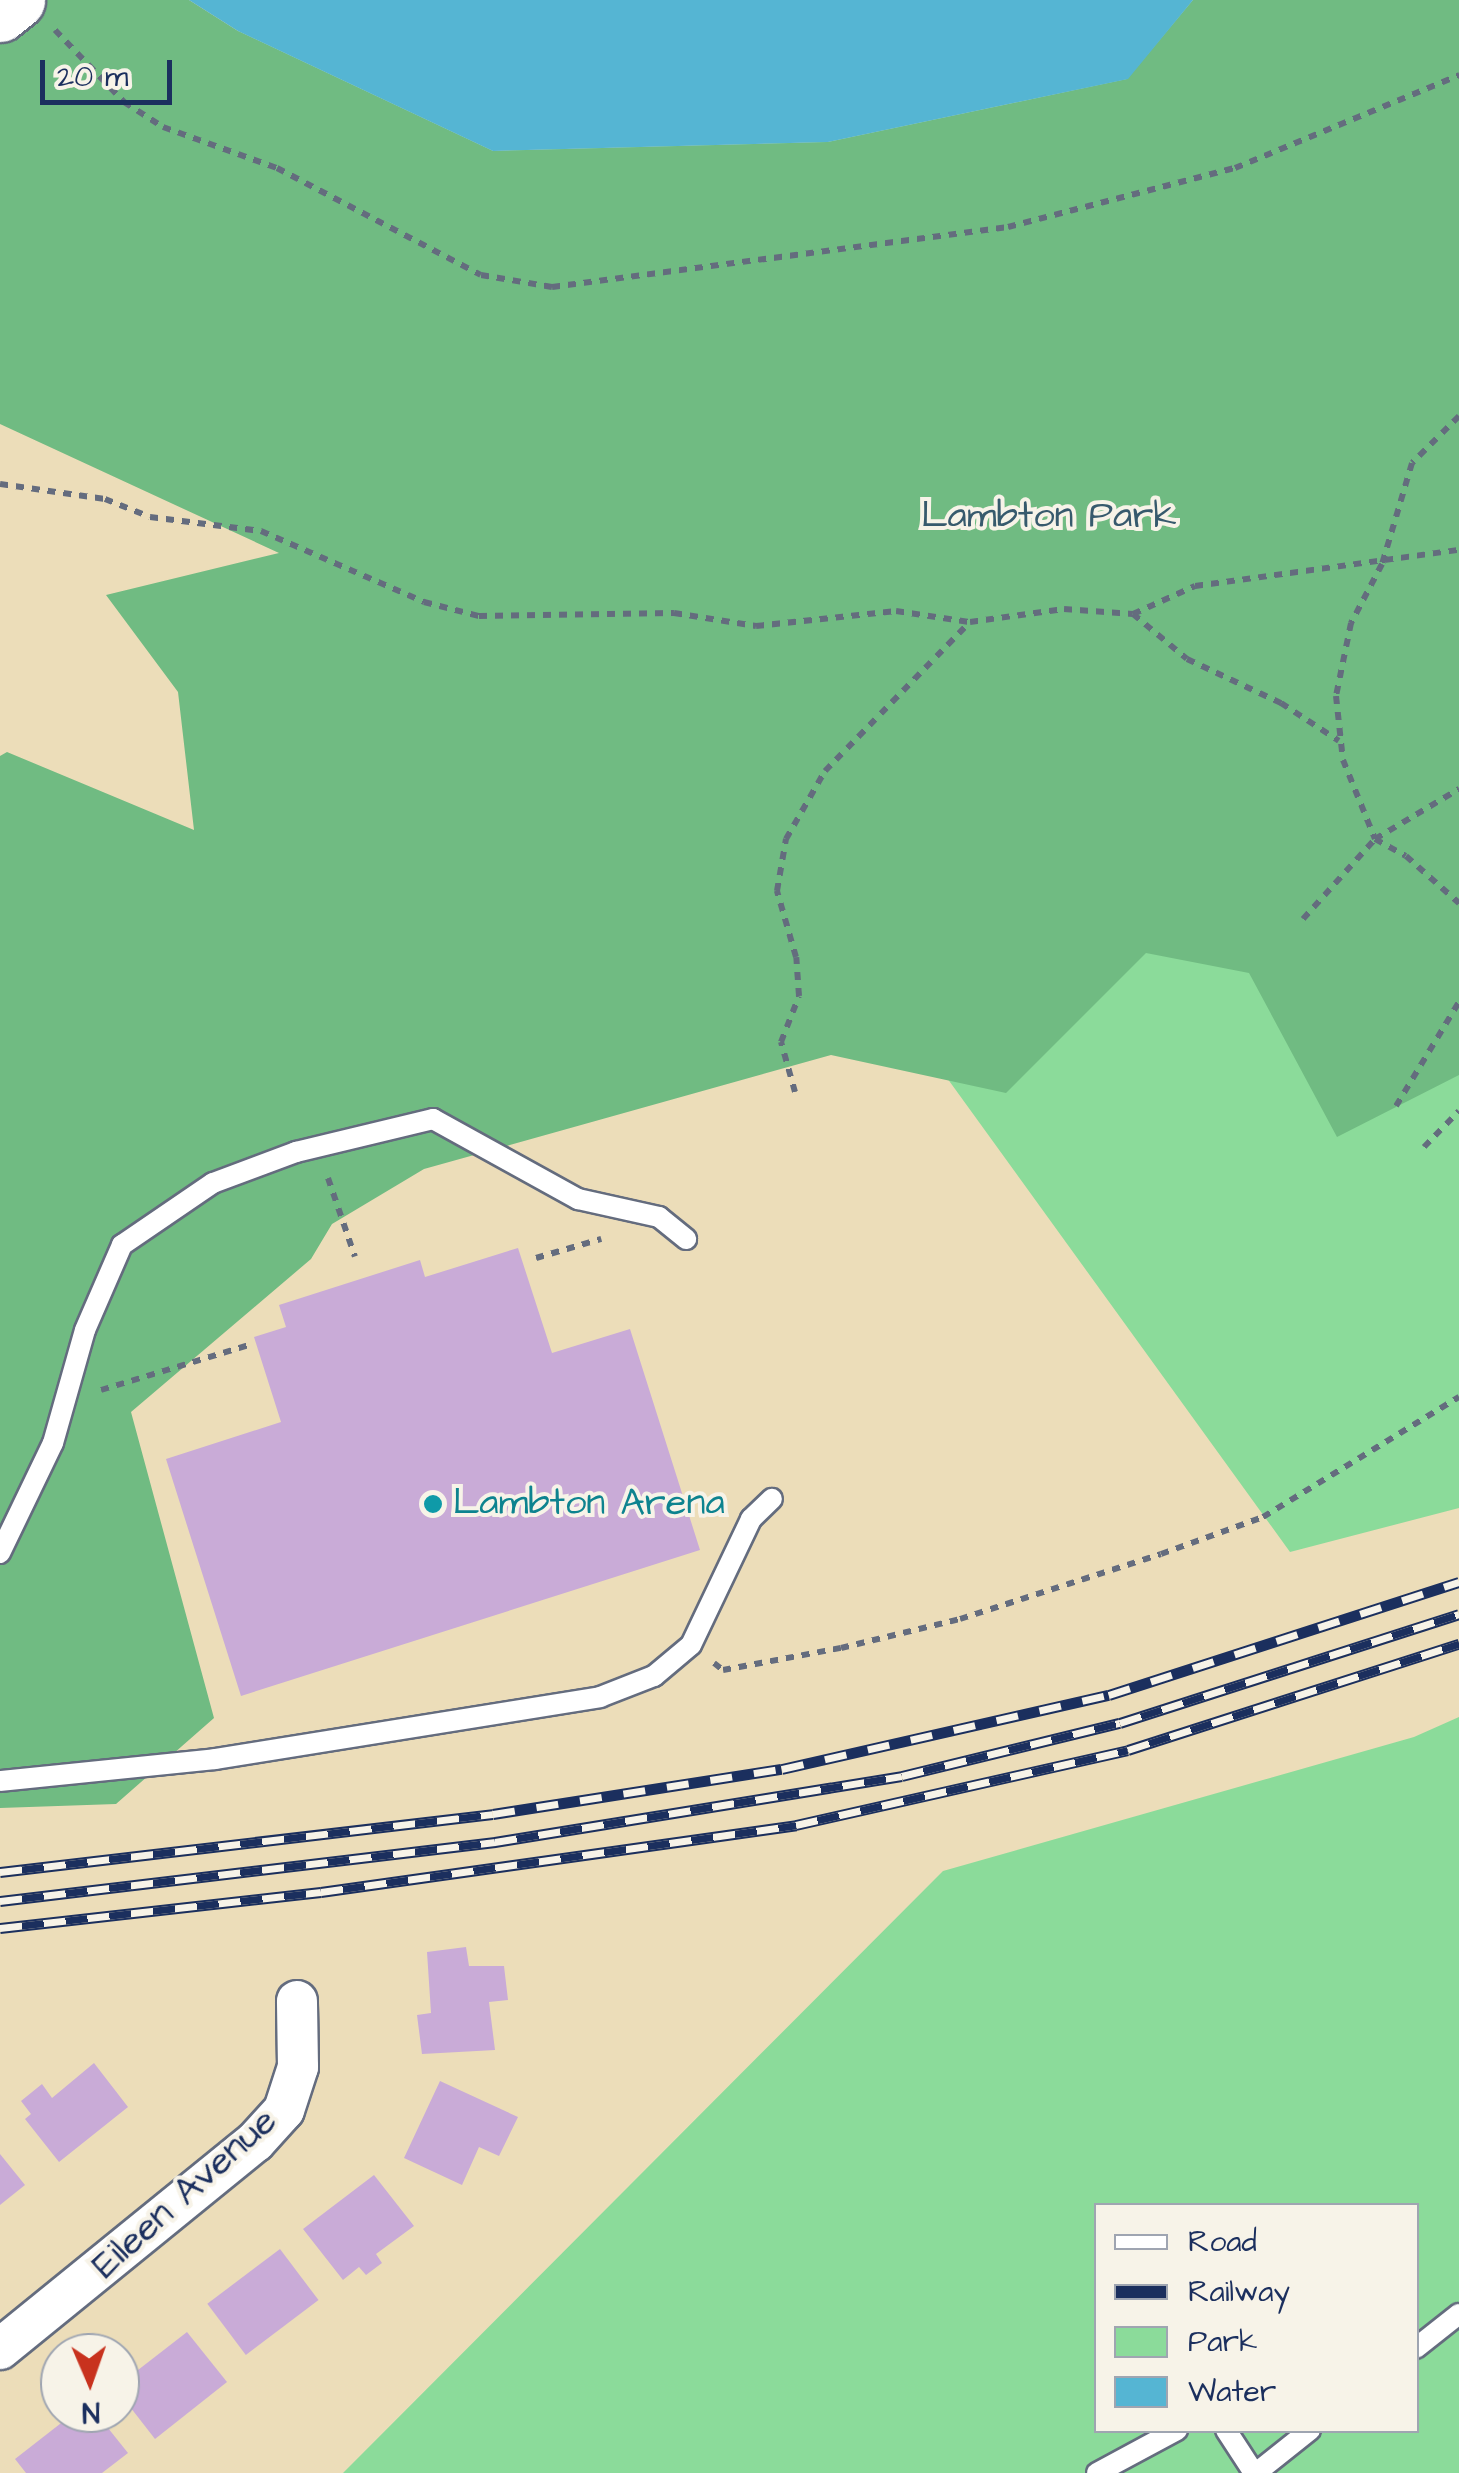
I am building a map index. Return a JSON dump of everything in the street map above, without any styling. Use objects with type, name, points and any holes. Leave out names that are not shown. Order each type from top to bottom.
[{"type":"street","name":"Eileen Avenue","points":[[0,2348],[255,2142],[284,2110],[298,2068],[297,2001]]},
{"type":"lane","points":[[0,1554],[53,1444],[85,1330],[122,1245],[213,1182],[318,1146],[432,1119],[578,1200],[659,1217],[686,1240]]},
{"type":"lane","points":[[0,1781],[214,1758],[600,1697],[654,1676],[691,1645],[750,1519],[772,1498]]},
{"type":"lane","points":[[1419,2346],[1459,2314]]},
{"type":"lane","points":[[1097,2473],[1171,2433]]},
{"type":"lane","points":[[1228,2433],[1255,2473],[1306,2433]]},
{"type":"path","points":[[23,13],[124,102],[164,127],[277,168],[481,275],[552,287],[1008,227],[1235,168],[1459,75]]},
{"type":"path","points":[[1459,416],[1412,463],[1382,564],[1352,623],[1336,696],[1339,741],[1374,839],[1406,856],[1459,903]]},
{"type":"path","points":[[0,484],[105,499],[150,516],[260,531],[424,602],[479,616],[674,613],[756,626],[896,612],[970,622],[1064,608],[1133,614],[1195,586],[1382,564],[1459,550]]},
{"type":"path","points":[[1133,614],[1187,659],[1281,704],[1339,741]]},
{"type":"path","points":[[795,1092],[781,1042],[799,996],[796,957],[776,891],[786,839],[825,771],[970,622]]},
{"type":"path","points":[[1303,919],[1374,839],[1459,789]]},
{"type":"path","points":[[1396,1106],[1459,1002]]},
{"type":"path","points":[[1424,1147],[1459,1111]]},
{"type":"path","points":[[318,1146],[356,1257]]},
{"type":"path","points":[[536,1258],[626,1232],[643,1214]]},
{"type":"path","points":[[65,1401],[248,1345]]},
{"type":"path","points":[[691,1645],[723,1670],[960,1619],[1263,1517],[1459,1397]]},
{"type":"green space","name":"Lambton Park","points":[[0,0],[189,0],[238,31],[493,151],[828,142],[1127,79],[1193,0],[1459,0],[1459,1075],[1337,1137],[1249,973],[1146,953],[1006,1093],[831,1055],[424,1169],[332,1224],[311,1259],[131,1412],[214,1718],[116,1804],[0,1808],[0,756],[7,752],[194,830],[178,692],[106,595],[279,553],[0,424]]},
{"type":"green space","name":"Lambton Park","points":[[1193,0],[1459,0],[1459,1508],[1290,1552],[586,579],[238,31],[493,151],[828,142],[1127,79]]},
{"type":"green space","points":[[1459,1717],[1459,2473],[343,2473],[943,1871],[1414,1737]]},
{"type":"water","points":[[189,0],[1193,0],[1128,79],[828,142],[493,151],[238,31]]},
{"type":"building","name":"Lambton Arena","points":[[518,1248],[552,1353],[630,1329],[700,1550],[241,1696],[166,1459],[281,1422],[254,1337],[286,1327],[279,1305],[420,1260],[425,1277]]},
{"type":"building","points":[[466,1947],[469,1966],[504,1966],[508,2000],[489,2002],[495,2050],[422,2054],[417,2015],[431,2013],[427,1952]]},
{"type":"building","points":[[94,2063],[128,2107],[59,2162],[25,2119],[31,2114],[21,2101],[42,2084],[52,2098]]},
{"type":"building","points":[[440,2081],[518,2117],[499,2156],[479,2147],[462,2185],[404,2158]]},
{"type":"building","points":[[0,2154],[25,2185],[0,2205]]},
{"type":"building","points":[[374,2175],[414,2226],[376,2254],[382,2263],[366,2275],[359,2267],[343,2280],[303,2229]]},
{"type":"building","points":[[280,2249],[319,2300],[246,2355],[207,2304]]},
{"type":"building","points":[[187,2332],[227,2382],[155,2439],[140,2420],[140,2368]]},
{"type":"building","points":[[48,2433],[112,2433],[128,2453],[102,2473],[26,2473],[15,2459]]},
{"type":"railway","points":[[0,1872],[493,1814],[782,1769],[1109,1695],[1459,1582]]},
{"type":"railway","points":[[0,1901],[495,1842],[902,1776],[1120,1723],[1459,1614]]},
{"type":"railway","points":[[0,1928],[321,1892],[796,1825],[1128,1750],[1459,1644]]},
{"type":"place","name":"Lambton Arena","points":[[433,1504]]}]
